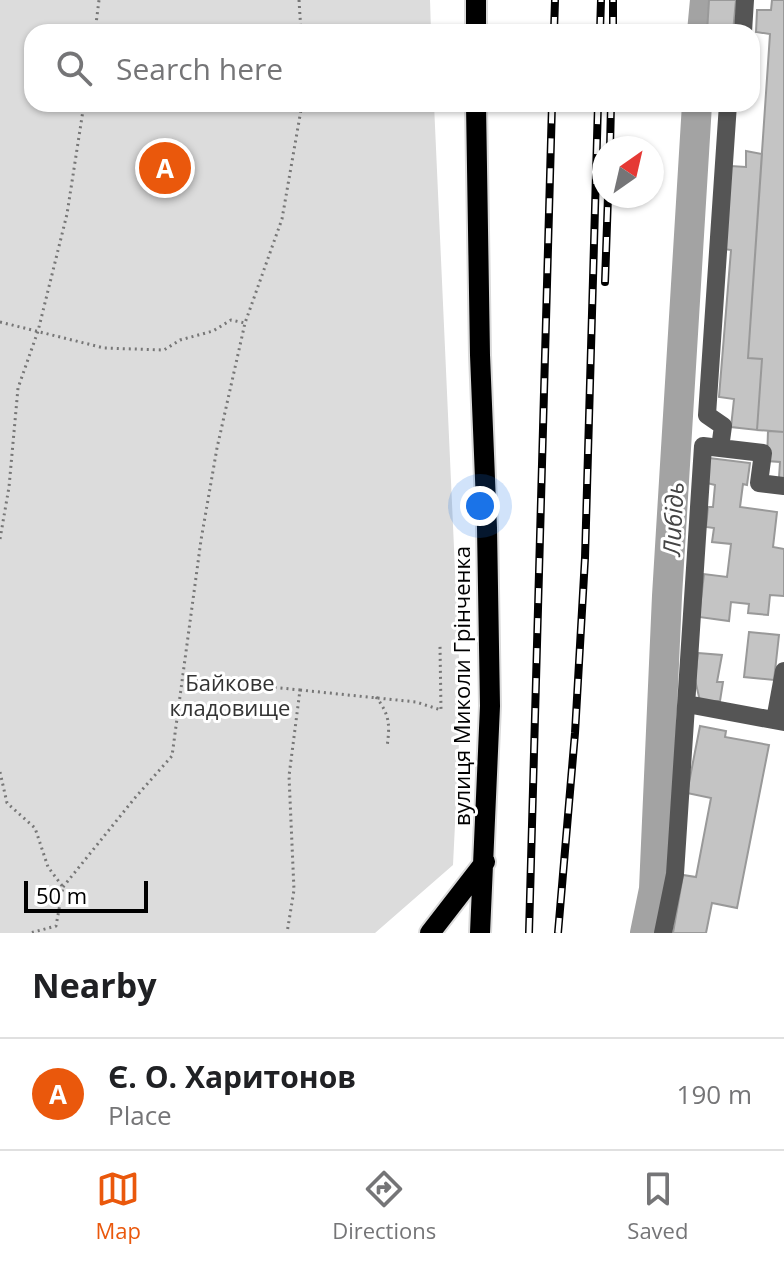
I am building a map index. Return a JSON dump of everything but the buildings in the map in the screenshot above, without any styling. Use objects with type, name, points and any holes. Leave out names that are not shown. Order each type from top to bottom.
[{"type":"main road","points":[[476,0],[476,24]]},
{"type":"main road","name":"вулиця Миколи Грінченка","points":[[476,112],[490,706],[480,933]]},
{"type":"main road","points":[[430,933],[485,862]]},
{"type":"lane","points":[[744,24],[745,0]]},
{"type":"lane","points":[[720,448],[723,426],[707,415],[727,112]]},
{"type":"lane","points":[[663,933],[675,874],[703,446],[763,453],[759,483],[784,486]]},
{"type":"lane","points":[[687,704],[780,721],[784,671]]},
{"type":"path","points":[[96,24],[99,0]]},
{"type":"path","points":[[299,0],[300,24]]},
{"type":"path","points":[[0,539],[9,487],[18,388],[38,331],[67,214],[83,112]]},
{"type":"path","points":[[30,933],[56,926],[63,887],[172,756],[201,540],[217,448],[245,323],[282,219],[301,112]]},
{"type":"path","points":[[0,322],[104,348],[164,350],[180,340],[213,331],[231,320],[245,323]]},
{"type":"path","points":[[184,678],[376,697],[416,702],[441,710],[440,646]]},
{"type":"path","points":[[287,933],[294,890],[289,776],[300,690]]},
{"type":"path","points":[[376,697],[387,711],[390,724],[387,747]]},
{"type":"path","points":[[0,772],[7,803],[35,828],[48,867],[63,887]]},
{"type":"green space","name":"Байкове кладовище","points":[[0,0],[430,0],[431,24],[24,24],[24,112],[434,112],[461,703],[453,865],[375,933],[0,933]]},
{"type":"waterway","name":"Либідь","points":[[703,24],[705,0]]},
{"type":"waterway","name":"Либідь","points":[[645,933],[654,889],[667,596],[697,112]]},
{"type":"railway","points":[[554,24],[555,0]]},
{"type":"railway","points":[[600,24],[601,0]]},
{"type":"railway","points":[[613,0],[613,24]]},
{"type":"railway","points":[[529,933],[552,112]]},
{"type":"railway","points":[[558,933],[575,733],[585,558],[598,112]]},
{"type":"railway","points":[[610,136],[611,112]]},
{"type":"railway","points":[[605,282],[608,208]]},
{"type":"place","name":"Є. О. Харитонов","points":[[165,168]]}]
